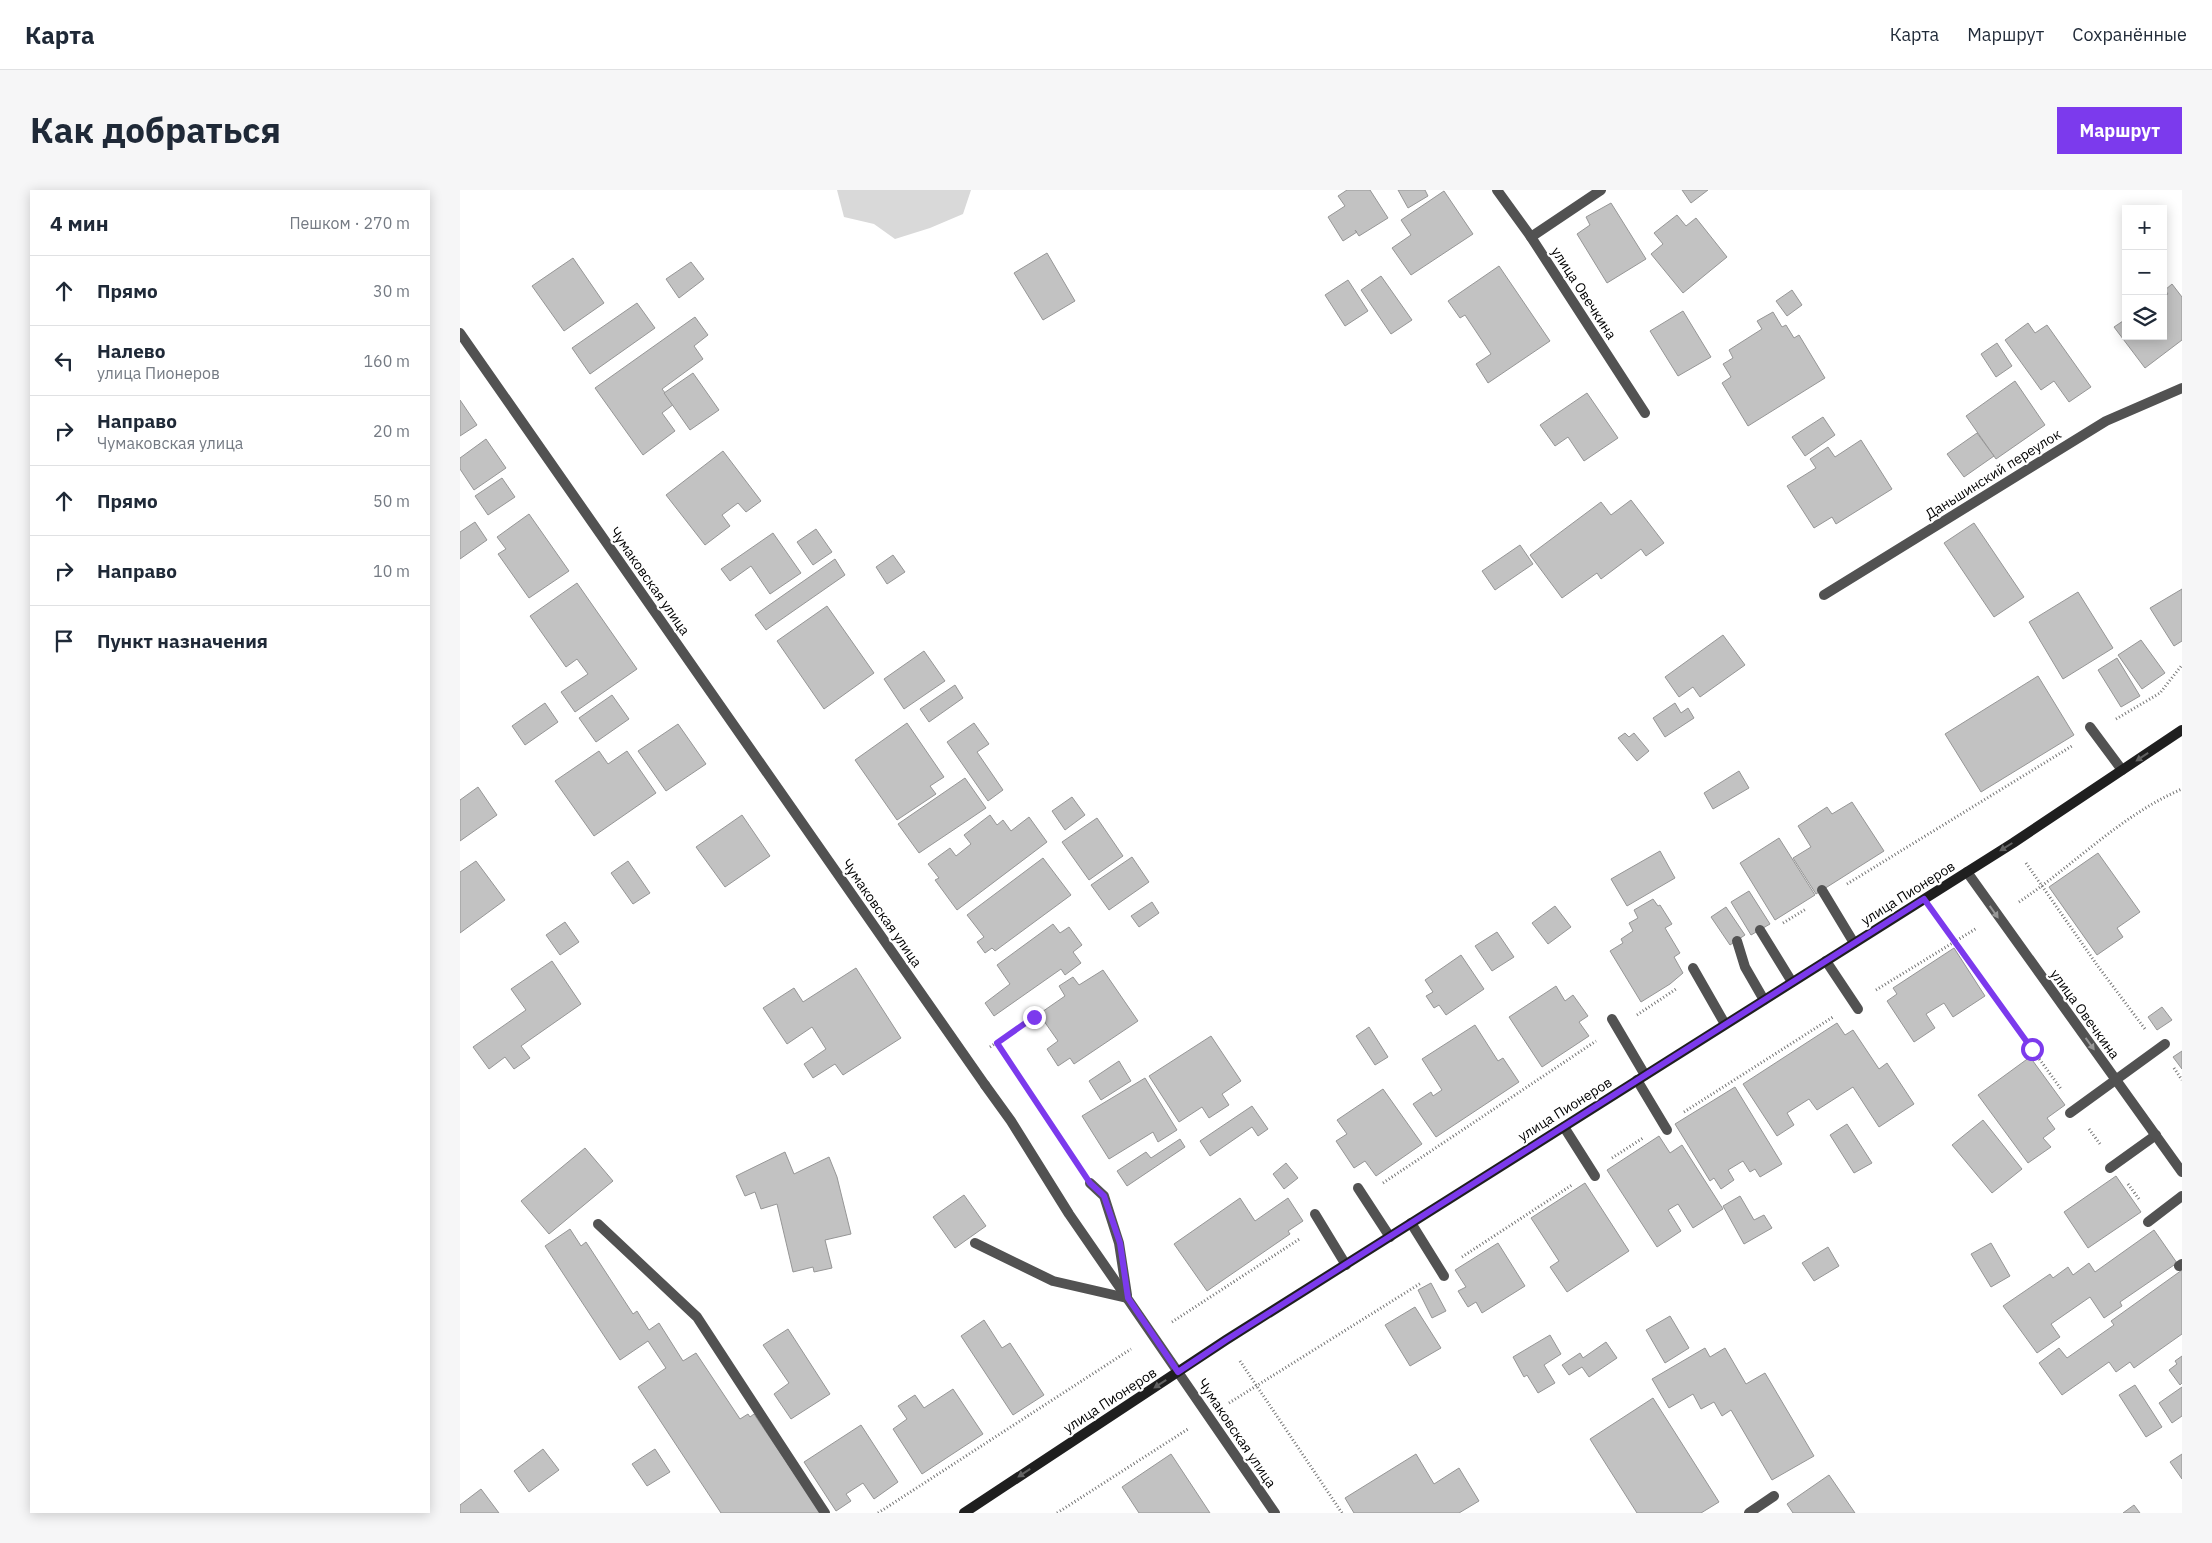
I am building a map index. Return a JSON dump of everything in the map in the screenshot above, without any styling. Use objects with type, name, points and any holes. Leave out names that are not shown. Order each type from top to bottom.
[{"type":"street","name":"улица Овечкина","points":[[1497,190],[1531,238],[1645,413]]},
{"type":"street","points":[[1531,238],[1601,190]]},
{"type":"street","name":"Чумаковская улица","points":[[460,333],[1011,1121],[1069,1214],[1275,1513]]},
{"type":"street","name":"Даньшинский переулок","points":[[1824,595],[2106,421],[2182,388]]},
{"type":"street","points":[[2092,730],[2122,770]]},
{"type":"street","name":"улица Пионеров","points":[[964,1513],[1226,1340],[2013,843],[2182,730]]},
{"type":"street","name":"улица Овечкина","points":[[1967,872],[2182,1172]]},
{"type":"street","points":[[1824,893],[1854,943]]},
{"type":"street","points":[[1762,932],[1792,982]]},
{"type":"street","points":[[1737,941],[1745,967],[1764,1000]]},
{"type":"street","points":[[1826,961],[1856,1006]]},
{"type":"street","points":[[1695,972],[1725,1024]]},
{"type":"street","points":[[1614,1023],[1666,1127]]},
{"type":"street","points":[[2072,1111],[2162,1045]]},
{"type":"street","points":[[1564,1126],[1594,1174]]},
{"type":"street","points":[[2113,1166],[2156,1135]]},
{"type":"street","points":[[975,1243],[1053,1281],[1128,1298],[1120,1243],[1104,1196],[1090,1183]]},
{"type":"street","points":[[1361,1192],[1390,1237]]},
{"type":"street","points":[[2150,1220],[2182,1196]]},
{"type":"street","points":[[1315,1214],[1346,1264]]},
{"type":"street","points":[[1411,1223],[1443,1273]]},
{"type":"street","points":[[598,1224],[697,1318],[825,1513]]},
{"type":"street","points":[[1749,1513],[1774,1496]]},
{"type":"path","points":[[1762,932],[2092,730],[2160,693],[2182,665]]},
{"type":"path","points":[[1058,1513],[1208,1415],[1443,1273],[1666,1127],[1856,1006],[1954,940],[1997,916],[2042,887],[2104,837],[2164,797],[2182,789]]},
{"type":"path","points":[[2013,843],[2102,972],[2162,1045],[2182,1080]]},
{"type":"path","points":[[1924,899],[2150,1220]]},
{"type":"path","points":[[1361,1192],[1614,1023],[1695,972]]},
{"type":"path","points":[[968,1060],[997,1043],[1034,1017]]},
{"type":"path","points":[[997,1043],[1090,1183]]},
{"type":"path","points":[[878,1513],[1321,1226]]},
{"type":"path","points":[[1226,1340],[1342,1513]]},
{"type":"shaded area","points":[[837,190],[971,190],[963,214],[930,228],[895,239],[874,224],[844,217]]},
{"type":"building","points":[[1347,190],[1370,190],[1388,218],[1359,236],[1357,232],[1343,241],[1328,217],[1345,206],[1338,196]]},
{"type":"building","points":[[1398,190],[1425,190],[1428,196],[1408,208]]},
{"type":"building","points":[[1682,190],[1708,190],[1691,203]]},
{"type":"building","points":[[1444,191],[1473,234],[1411,275],[1392,248],[1411,235],[1401,220]]},
{"type":"building","points":[[1611,203],[1646,259],[1607,283],[1577,234],[1590,225],[1586,217]]},
{"type":"building","points":[[1677,215],[1686,226],[1696,218],[1727,257],[1683,293],[1651,254],[1663,244],[1654,233]]},
{"type":"building","points":[[1047,253],[1075,301],[1043,320],[1014,273]]},
{"type":"building","points":[[573,258],[604,303],[564,331],[532,286]]},
{"type":"building","points":[[691,262],[704,279],[679,298],[666,279]]},
{"type":"building","points":[[1499,266],[1550,341],[1488,383],[1476,364],[1491,354],[1465,315],[1460,318],[1448,301]]},
{"type":"building","points":[[1381,276],[1412,320],[1391,334],[1361,290]]},
{"type":"building","points":[[1348,280],[1368,311],[1345,326],[1325,295]]},
{"type":"building","points":[[2172,284],[2182,297],[2182,340],[2145,368],[2124,340],[2167,340],[2167,288]]},
{"type":"building","points":[[1792,290],[1802,305],[1787,316],[1776,301]]},
{"type":"building","points":[[637,303],[655,328],[590,374],[572,348]]},
{"type":"building","points":[[1683,311],[1711,357],[1678,376],[1650,331]]},
{"type":"building","points":[[1773,312],[1782,327],[1786,325],[1794,338],[1799,335],[1825,378],[1748,426],[1722,383],[1731,377],[1723,364],[1733,358],[1729,350],[1762,329],[1757,321]]},
{"type":"building","points":[[695,317],[708,335],[694,346],[703,359],[662,389],[674,404],[662,413],[675,431],[643,455],[595,388]]},
{"type":"building","points":[[2122,322],[2122,338],[2114,327]]},
{"type":"building","points":[[2028,323],[2035,333],[2047,325],[2091,387],[2069,402],[2054,381],[2041,390],[2005,340]]},
{"type":"building","points":[[1997,343],[2012,366],[1996,377],[1981,354]]},
{"type":"building","points":[[693,373],[719,410],[690,430],[664,393]]},
{"type":"building","points":[[2015,381],[2045,425],[1996,459],[1966,416]]},
{"type":"building","points":[[1587,393],[1618,438],[1584,461],[1568,437],[1555,446],[1540,425]]},
{"type":"building","points":[[460,400],[477,425],[460,436]]},
{"type":"building","points":[[1823,417],[1835,435],[1805,456],[1792,437]]},
{"type":"building","points":[[1977,433],[1994,456],[1964,477],[1947,454]]},
{"type":"building","points":[[486,439],[506,468],[474,490],[460,469],[460,458]]},
{"type":"building","points":[[1861,440],[1892,489],[1836,524],[1832,517],[1814,528],[1787,486],[1816,468],[1810,459],[1828,447],[1835,457]]},
{"type":"building","points":[[723,451],[761,501],[746,512],[738,503],[722,515],[730,526],[705,545],[666,495]]},
{"type":"building","points":[[502,478],[515,497],[488,515],[475,496]]},
{"type":"building","points":[[1631,500],[1664,543],[1646,556],[1641,549],[1601,579],[1597,573],[1562,598],[1530,555],[1601,502],[1611,515]]},
{"type":"building","points":[[529,514],[569,571],[529,598],[498,554],[506,549],[497,537]]},
{"type":"building","points":[[475,522],[487,540],[460,559],[460,532]]},
{"type":"building","points":[[1974,523],[2024,597],[1994,617],[1944,543]]},
{"type":"building","points":[[816,529],[832,552],[813,565],[797,542]]},
{"type":"building","points":[[773,533],[801,573],[770,594],[751,566],[730,581],[721,569]]},
{"type":"building","points":[[1520,545],[1533,564],[1495,590],[1482,571]]},
{"type":"building","points":[[893,555],[905,572],[887,584],[876,567]]},
{"type":"building","points":[[835,559],[845,575],[766,630],[755,615]]},
{"type":"building","points":[[577,583],[637,669],[575,712],[561,692],[588,674],[577,659],[566,667],[530,616]]},
{"type":"building","points":[[2182,589],[2182,641],[2174,646],[2150,608]]},
{"type":"building","points":[[2078,592],[2113,648],[2063,679],[2029,622]]},
{"type":"building","points":[[827,606],[874,673],[824,709],[777,641]]},
{"type":"building","points":[[1723,635],[1745,665],[1700,697],[1693,687],[1679,697],[1665,677]]},
{"type":"building","points":[[2141,640],[2165,673],[2142,689],[2118,655]]},
{"type":"building","points":[[924,651],[945,681],[904,709],[884,679]]},
{"type":"building","points":[[2117,658],[2140,696],[2121,707],[2098,670]]},
{"type":"building","points":[[2038,676],[2074,735],[1981,792],[1945,734]]},
{"type":"building","points":[[955,685],[963,698],[929,722],[920,709]]},
{"type":"building","points":[[612,695],[629,719],[596,742],[579,718]]},
{"type":"building","points":[[545,703],[558,722],[525,745],[512,726]]},
{"type":"building","points":[[1675,703],[1681,713],[1688,708],[1694,718],[1665,737],[1653,718]]},
{"type":"building","points":[[907,723],[944,777],[930,786],[936,794],[897,820],[855,760]]},
{"type":"building","points":[[974,723],[989,744],[977,752],[1003,790],[988,801],[947,742]]},
{"type":"building","points":[[678,724],[706,764],[666,791],[638,751]]},
{"type":"building","points":[[1625,733],[1629,737],[1634,733],[1649,751],[1637,761],[1618,738]]},
{"type":"building","points":[[599,751],[608,764],[627,751],[656,793],[594,836],[555,781]]},
{"type":"building","points":[[1739,771],[1749,788],[1713,809],[1704,793]]},
{"type":"building","points":[[965,778],[986,808],[919,853],[898,824]]},
{"type":"building","points":[[478,787],[497,815],[460,841],[460,800]]},
{"type":"building","points":[[1072,797],[1085,815],[1065,830],[1052,811]]},
{"type":"building","points":[[1852,802],[1884,851],[1816,894],[1793,858],[1811,847],[1798,826],[1827,807],[1832,814]]},
{"type":"building","points":[[742,815],[770,856],[725,887],[696,847]]},
{"type":"building","points":[[990,815],[997,825],[1003,820],[1011,831],[1029,817],[1047,842],[957,910],[935,880],[939,878],[928,864],[950,848],[956,856],[971,844],[964,835]]},
{"type":"building","points":[[1097,818],[1123,856],[1089,880],[1062,842]]},
{"type":"building","points":[[1779,838],[1815,895],[1775,920],[1740,863]]},
{"type":"building","points":[[1660,851],[1675,878],[1627,906],[1611,879]]},
{"type":"building","points":[[2098,853],[2140,912],[2117,928],[2123,937],[2097,955],[2049,887]]},
{"type":"building","points":[[1132,857],[1149,882],[1109,910],[1091,885]]},
{"type":"building","points":[[1043,858],[1071,895],[995,951],[992,948],[985,953],[977,942],[984,937],[967,915]]},
{"type":"building","points":[[476,861],[505,900],[460,933],[460,872]]},
{"type":"building","points":[[628,861],[650,893],[633,904],[611,873]]},
{"type":"building","points":[[1749,891],[1770,924],[1751,935],[1731,902]]},
{"type":"building","points":[[1653,899],[1658,906],[1660,905],[1672,924],[1665,928],[1680,953],[1674,957],[1683,973],[1670,984],[1641,1002],[1610,951],[1623,943],[1621,939],[1633,931],[1629,923],[1638,918],[1634,910]]},
{"type":"building","points":[[1152,902],[1159,913],[1139,927],[1131,916]]},
{"type":"building","points":[[1555,906],[1571,927],[1548,944],[1532,923]]},
{"type":"building","points":[[1726,907],[1745,935],[1730,945],[1711,917]]},
{"type":"building","points":[[565,922],[579,942],[560,955],[546,935]]},
{"type":"building","points":[[1053,924],[1060,933],[1069,927],[1082,945],[1073,952],[1081,963],[1065,975],[1061,969],[994,1016],[985,1003],[1010,984],[997,965]]},
{"type":"building","points":[[1497,932],[1514,957],[1492,971],[1475,946]]},
{"type":"building","points":[[1954,948],[1985,996],[1953,1017],[1944,1003],[1926,1014],[1935,1028],[1914,1042],[1887,1001],[1897,994],[1893,988]]},
{"type":"building","points":[[1461,955],[1484,989],[1446,1015],[1439,1005],[1434,1008],[1426,996],[1433,992],[1425,980]]},
{"type":"building","points":[[552,961],[581,1004],[521,1046],[530,1058],[514,1069],[505,1057],[489,1069],[473,1047],[526,1010],[511,989]]},
{"type":"building","points":[[856,968],[901,1038],[843,1075],[835,1064],[813,1078],[804,1064],[826,1049],[812,1027],[787,1044],[763,1008],[794,988],[803,1002]]},
{"type":"building","points":[[1103,970],[1138,1021],[1074,1064],[1070,1058],[1058,1066],[1047,1049],[1058,1041],[1039,1014],[1065,996],[1059,986],[1073,977],[1079,985]]},
{"type":"building","points":[[1556,986],[1565,1001],[1573,995],[1588,1016],[1579,1022],[1589,1036],[1542,1067],[1509,1017]]},
{"type":"building","points":[[2162,1007],[2172,1020],[2157,1030],[2148,1017]]},
{"type":"building","points":[[1837,1023],[1845,1035],[1853,1030],[1879,1069],[1887,1063],[1914,1104],[1879,1127],[1853,1087],[1817,1110],[1809,1099],[1787,1113],[1794,1125],[1777,1136],[1743,1084]]},
{"type":"building","points":[[1475,1025],[1498,1061],[1503,1058],[1519,1082],[1436,1137],[1413,1104],[1431,1092],[1433,1096],[1442,1090],[1422,1059]]},
{"type":"building","points":[[1369,1027],[1388,1057],[1375,1065],[1356,1036]]},
{"type":"building","points":[[1211,1036],[1241,1081],[1222,1094],[1229,1105],[1209,1118],[1202,1107],[1179,1122],[1149,1076]]},
{"type":"building","points":[[2182,1051],[2182,1069],[2173,1057]]},
{"type":"building","points":[[2030,1057],[2065,1105],[2047,1118],[2055,1129],[2043,1138],[2051,1147],[2028,1163],[1978,1095]]},
{"type":"building","points":[[1119,1061],[1131,1081],[1101,1100],[1089,1081]]},
{"type":"building","points":[[1145,1078],[1177,1130],[1158,1142],[1153,1132],[1109,1159],[1082,1116]]},
{"type":"building","points":[[1735,1087],[1782,1164],[1760,1177],[1755,1169],[1750,1172],[1743,1161],[1728,1170],[1734,1180],[1721,1189],[1714,1178],[1710,1181],[1675,1124]]},
{"type":"building","points":[[1383,1089],[1422,1144],[1376,1176],[1365,1161],[1354,1168],[1336,1141],[1347,1134],[1337,1120]]},
{"type":"building","points":[[1252,1106],[1268,1129],[1258,1136],[1252,1127],[1210,1156],[1200,1141]]},
{"type":"building","points":[[1983,1120],[2022,1169],[1992,1193],[1952,1145]]},
{"type":"building","points":[[1847,1124],[1872,1163],[1854,1173],[1830,1135]]},
{"type":"building","points":[[1659,1136],[1670,1153],[1682,1145],[1723,1209],[1693,1228],[1678,1204],[1668,1210],[1681,1231],[1657,1247],[1607,1170]]},
{"type":"building","points":[[1180,1139],[1185,1147],[1127,1186],[1117,1171],[1146,1152],[1151,1158]]},
{"type":"building","points":[[585,1148],[613,1181],[549,1234],[521,1201]]},
{"type":"building","points":[[785,1152],[794,1174],[829,1157],[837,1177],[851,1234],[825,1240],[832,1268],[814,1272],[813,1267],[793,1272],[777,1204],[761,1209],[755,1192],[745,1196],[736,1176]]},
{"type":"building","points":[[1286,1163],[1298,1178],[1284,1189],[1273,1174]]},
{"type":"building","points":[[2116,1176],[2141,1212],[2088,1248],[2064,1212]]},
{"type":"building","points":[[1585,1183],[1629,1251],[1567,1292],[1550,1267],[1559,1261],[1531,1218]]},
{"type":"building","points":[[964,1195],[986,1226],[955,1248],[933,1217]]},
{"type":"building","points":[[1740,1196],[1754,1220],[1764,1215],[1772,1228],[1744,1244],[1723,1206]]},
{"type":"building","points":[[1240,1198],[1255,1221],[1288,1198],[1303,1221],[1288,1231],[1290,1234],[1207,1291],[1174,1244]]},
{"type":"building","points":[[570,1229],[581,1246],[586,1242],[633,1314],[637,1311],[649,1330],[659,1323],[683,1361],[696,1353],[740,1419],[748,1414],[750,1417],[754,1414],[821,1513],[721,1513],[638,1387],[666,1368],[648,1341],[620,1360],[545,1246]]},
{"type":"building","points":[[2154,1230],[2177,1263],[2120,1302],[2122,1306],[2104,1318],[2090,1297],[2051,1324],[2060,1337],[2037,1353],[2003,1306],[2050,1274],[2053,1278],[2068,1267],[2073,1275],[2089,1263],[2095,1272]]},
{"type":"building","points":[[1498,1243],[1525,1286],[1482,1313],[1476,1302],[1468,1307],[1458,1291],[1466,1287],[1455,1270]]},
{"type":"building","points":[[1991,1243],[2010,1276],[1991,1287],[1971,1254]]},
{"type":"building","points":[[1828,1247],[1839,1266],[1814,1281],[1802,1263]]},
{"type":"building","points":[[2182,1270],[2182,1334],[2134,1368],[2130,1362],[2116,1372],[2109,1362],[2062,1395],[2039,1363],[2059,1348],[2067,1358],[2114,1325],[2111,1321]]},
{"type":"building","points":[[1431,1283],[1446,1311],[1432,1318],[1418,1290]]},
{"type":"building","points":[[1415,1307],[1441,1348],[1410,1366],[1385,1325]]},
{"type":"building","points":[[1670,1316],[1689,1348],[1665,1363],[1646,1330]]},
{"type":"building","points":[[984,1320],[1002,1348],[1010,1343],[1044,1395],[1013,1415],[961,1336]]},
{"type":"building","points":[[788,1329],[830,1394],[791,1419],[774,1394],[789,1383],[763,1345]]},
{"type":"building","points":[[1550,1335],[1561,1354],[1544,1365],[1555,1383],[1538,1393],[1527,1375],[1524,1377],[1513,1357]]},
{"type":"building","points":[[1606,1342],[1617,1358],[1589,1377],[1582,1367],[1569,1375],[1562,1365],[1580,1353],[1583,1358]]},
{"type":"building","points":[[1705,1348],[1710,1357],[1725,1348],[1746,1384],[1765,1373],[1814,1456],[1772,1480],[1731,1410],[1722,1416],[1714,1402],[1701,1409],[1693,1394],[1669,1408],[1652,1379]]},
{"type":"building","points":[[2182,1356],[2182,1383],[2180,1385],[2169,1370],[2177,1364],[2175,1361]]},
{"type":"building","points":[[2135,1385],[2162,1427],[2146,1437],[2119,1395]]},
{"type":"building","points":[[2182,1387],[2182,1416],[2172,1423],[2159,1403]]},
{"type":"building","points":[[953,1389],[983,1434],[922,1474],[893,1429],[907,1419],[898,1406],[915,1395],[924,1408]]},
{"type":"building","points":[[1653,1398],[1719,1502],[1701,1513],[1637,1513],[1590,1439]]},
{"type":"building","points":[[861,1425],[898,1482],[874,1499],[863,1483],[846,1494],[851,1501],[836,1511],[804,1462]]},
{"type":"building","points":[[543,1449],[559,1470],[529,1492],[514,1471]]},
{"type":"building","points":[[655,1449],[670,1472],[647,1486],[632,1464]]},
{"type":"building","points":[[1171,1454],[1210,1513],[1139,1513],[1122,1487]]},
{"type":"building","points":[[1416,1454],[1434,1484],[1459,1468],[1479,1501],[1459,1513],[1354,1513],[1345,1498]]},
{"type":"building","points":[[2182,1454],[2182,1479],[2170,1462]]},
{"type":"building","points":[[1829,1475],[1855,1513],[1793,1513],[1787,1504]]},
{"type":"building","points":[[481,1489],[499,1513],[460,1513],[460,1505]]},
{"type":"building","points":[[2134,1505],[2140,1513],[2123,1513]]},
{"type":"route","points":[[1034,1017],[997,1043],[1090,1183],[1104,1196],[1120,1243],[1128,1298],[1178,1372],[1924,899],[2032,1049]]}]
